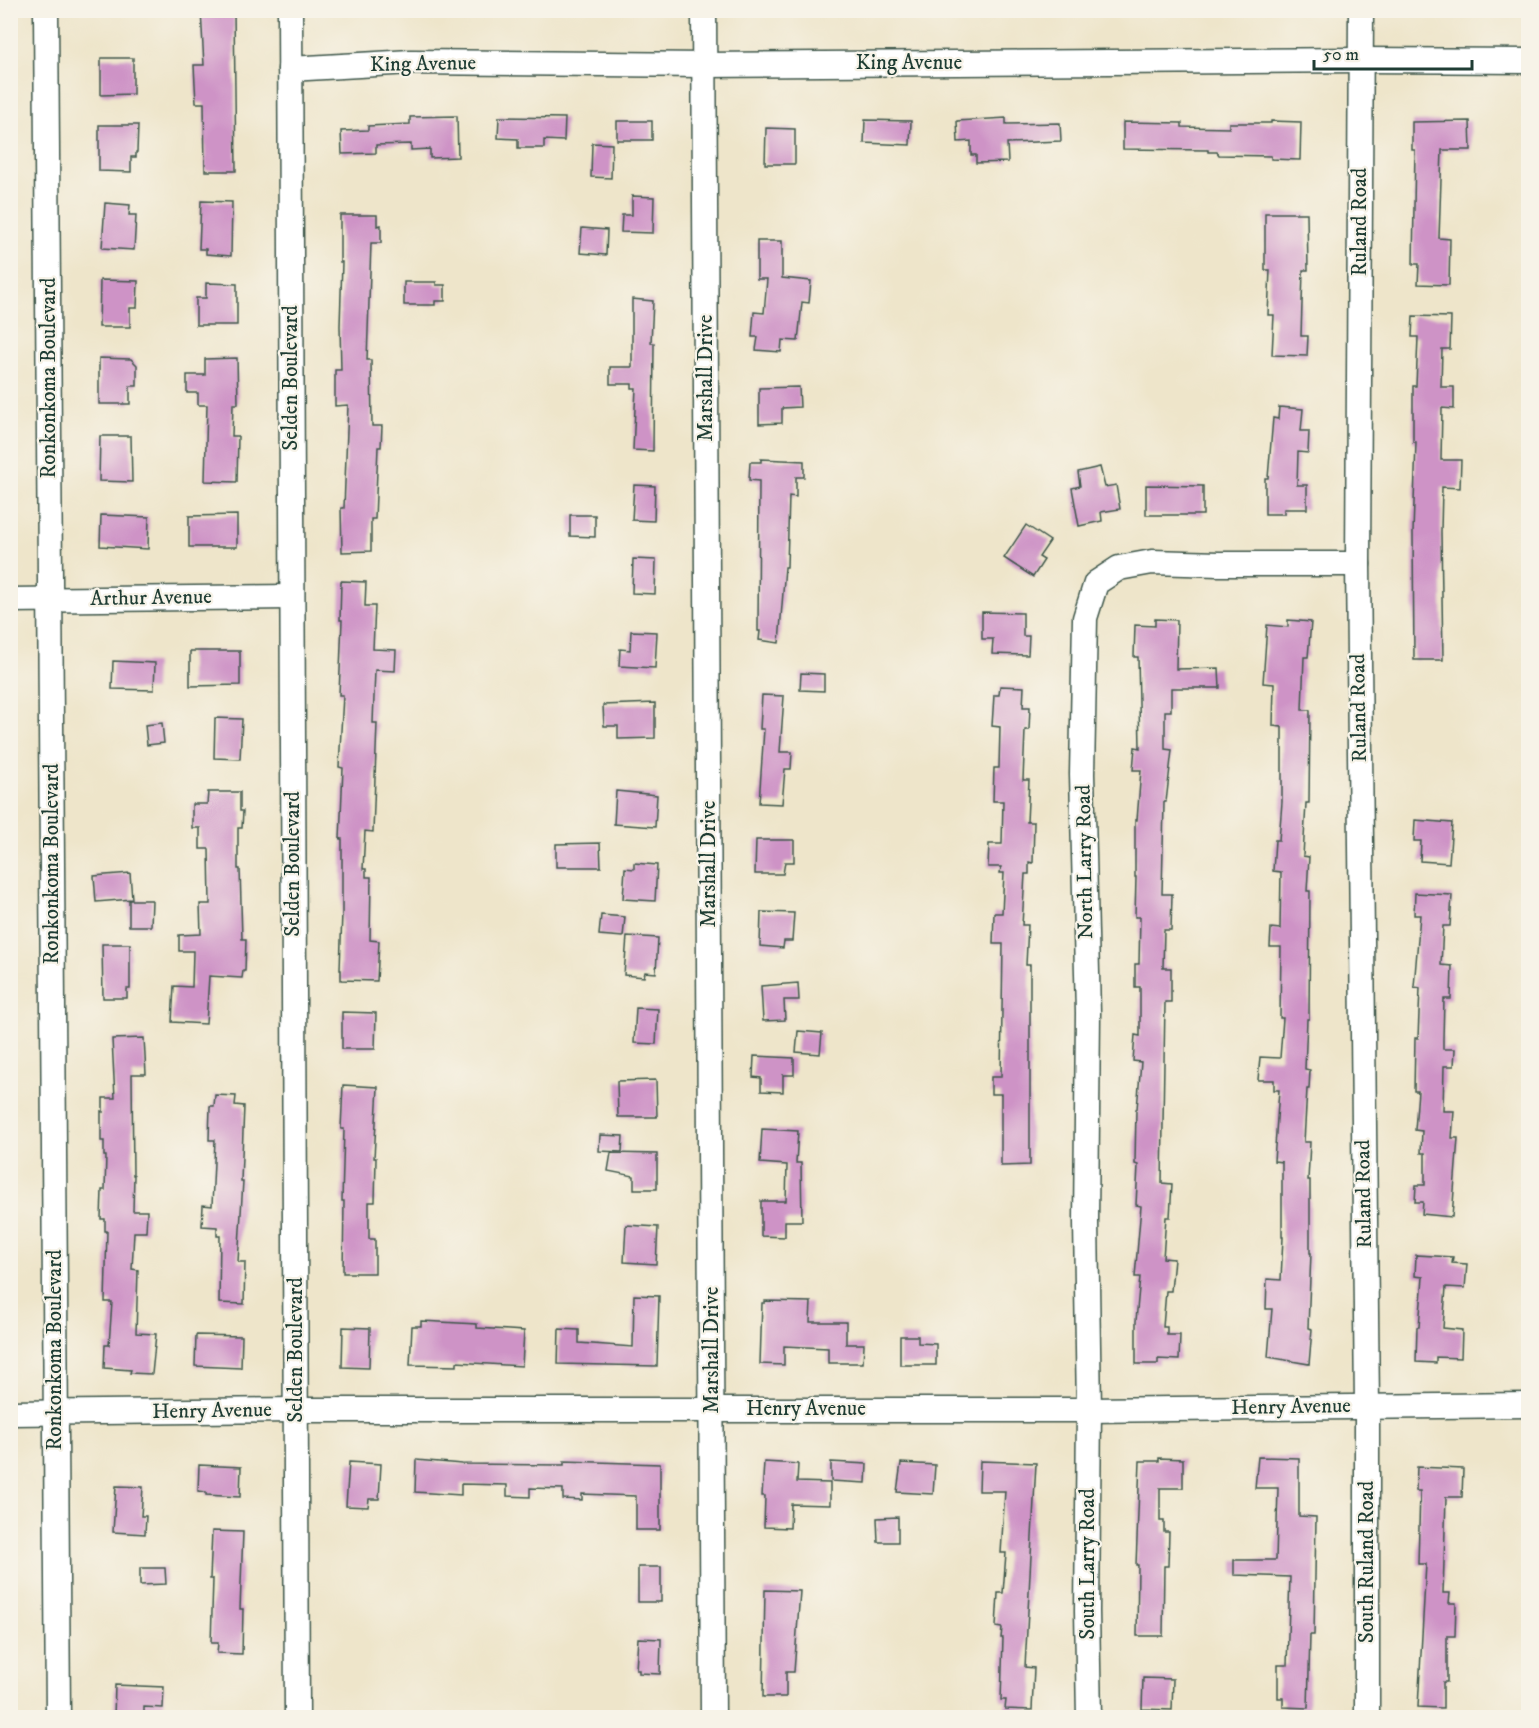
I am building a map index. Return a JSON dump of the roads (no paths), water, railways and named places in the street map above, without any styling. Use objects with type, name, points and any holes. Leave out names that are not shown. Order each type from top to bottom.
[{"type":"street","name":"Ronkonkoma Boulevard","points":[[46,10],[58,1718]]},
{"type":"street","name":"Selden Boulevard","points":[[290,10],[297,1718]]},
{"type":"street","name":"Marshall Drive","points":[[704,10],[713,1718]]},
{"type":"street","name":"Ruland Road","points":[[1361,10],[1358,564],[1367,1406]]},
{"type":"street","name":"King Avenue","points":[[290,69],[411,62],[705,65],[1362,60],[1528,61]]},
{"type":"street","name":"North Larry Road","points":[[1089,1410],[1086,1222],[1088,1013],[1082,774],[1085,618],[1096,583],[1119,568],[1152,562],[1358,564]]},
{"type":"street","name":"Arthur Avenue","points":[[10,600],[291,597]]},
{"type":"street","name":"South Ruland Road","points":[[1367,1406],[1367,1718]]},
{"type":"street","name":"Henry Avenue","points":[[10,1413],[296,1410],[1089,1410],[1528,1406]]},
{"type":"street","name":"South Larry Road","points":[[1089,1410],[1087,1611],[1089,1718]]}]
